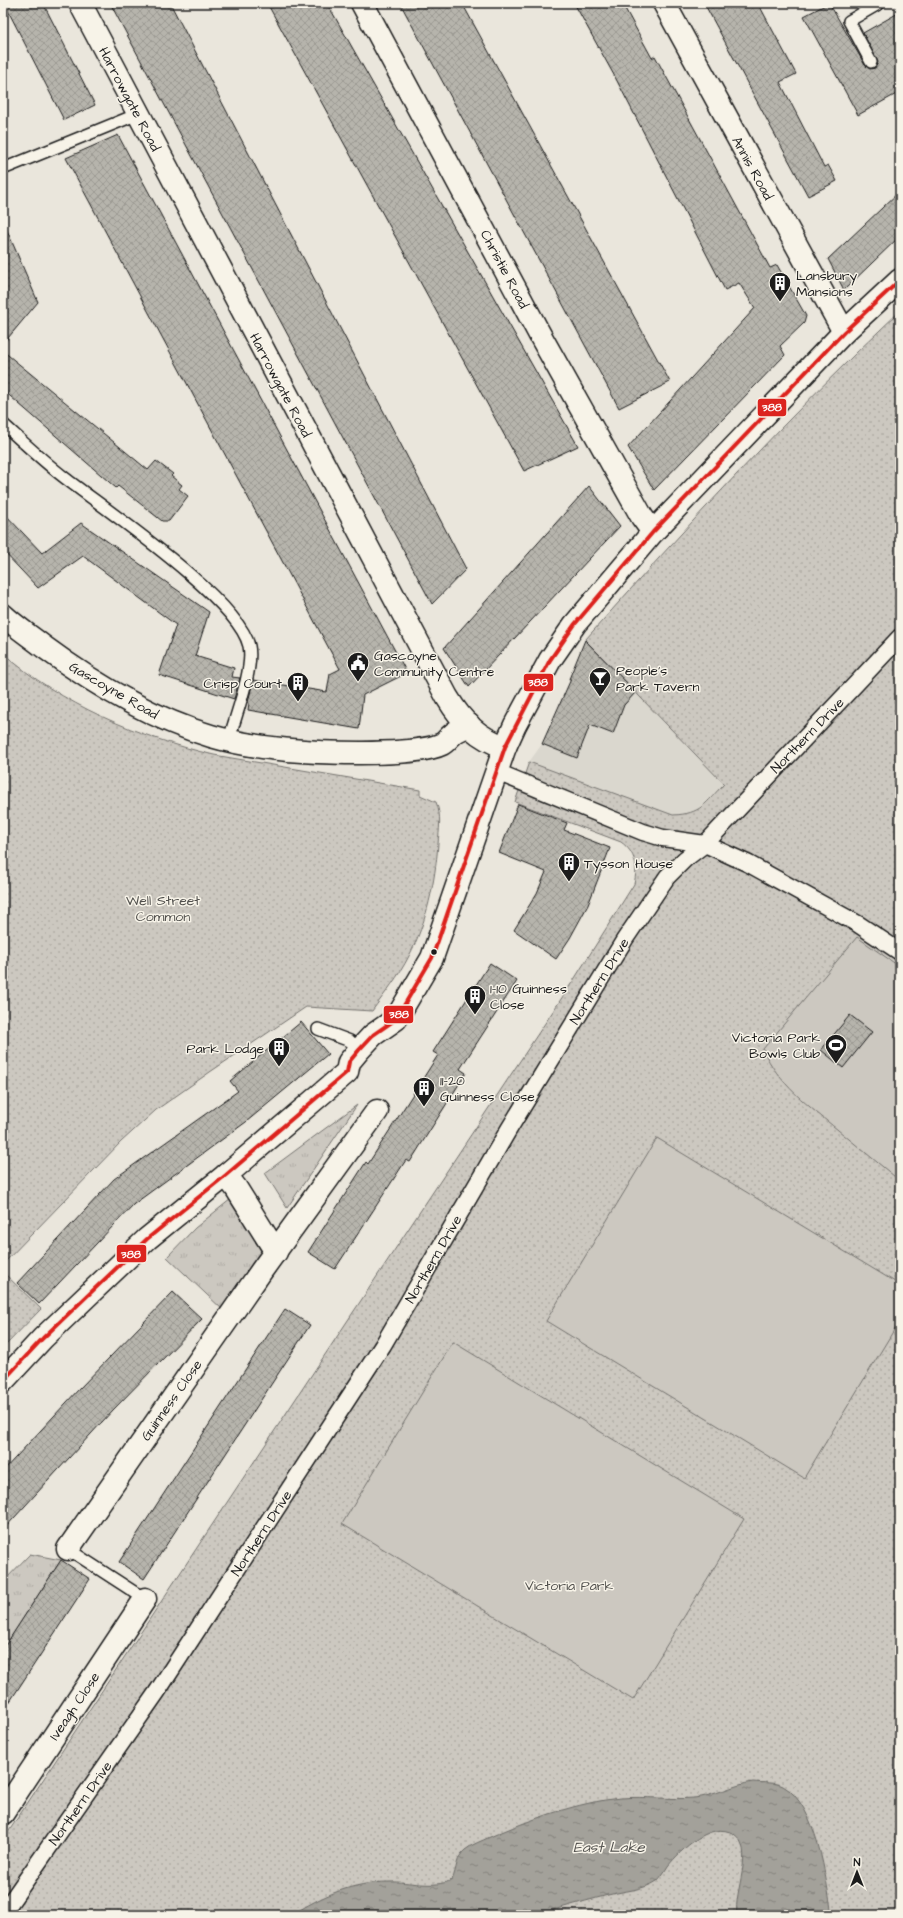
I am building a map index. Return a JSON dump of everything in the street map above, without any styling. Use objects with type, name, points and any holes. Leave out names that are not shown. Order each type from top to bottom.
[{"type":"street","name":"Harrowgate Road","points":[[80,3],[447,697],[457,714],[469,725],[488,741],[505,747]]},
{"type":"street","name":"Christie Road","points":[[362,3],[540,335],[646,523],[653,532]]},
{"type":"street","name":"Annis Road","points":[[664,3],[844,332]]},
{"type":"street","points":[[3,1381],[43,1338],[147,1239],[226,1175],[347,1072],[349,1062],[359,1050],[373,1035],[396,1019],[432,958],[496,772],[515,724],[550,660],[574,624],[653,532],[844,332],[900,280]]},
{"type":"street","name":"Gascoyne Road","points":[[3,615],[78,672],[130,703],[163,718],[210,736],[290,749],[343,753],[380,753],[431,748],[443,744],[454,733],[469,725]]},
{"type":"street","name":"Northern Drive","points":[[3,1913],[157,1692],[379,1352],[509,1128],[625,939],[667,877],[685,859],[704,844],[900,637]]},
{"type":"street","points":[[496,772],[643,832],[663,838],[704,844],[749,864],[823,904],[900,952]]},
{"type":"street","name":"Guinness Close","points":[[68,1549],[262,1270],[377,1111]]},
{"type":"street","points":[[226,1175],[236,1188],[276,1252]]},
{"type":"street","name":"Iveagh Close","points":[[3,1813],[145,1599]]},
{"type":"lane","points":[[871,62],[849,21],[880,3]]},
{"type":"lane","points":[[3,169],[138,114]]},
{"type":"lane","points":[[3,424],[63,476],[193,577],[222,605],[246,636],[249,648],[249,669],[229,740]]},
{"type":"lane","points":[[318,1029],[350,1042],[359,1050]]},
{"type":"lane","points":[[68,1549],[145,1599]]},
{"type":"shaded area","points":[[585,640],[724,784],[698,810],[686,815],[673,815],[665,813],[529,762],[542,744],[559,707],[576,681],[569,679]]},
{"type":"green space","name":"Victoria Park","points":[[900,311],[900,1915],[3,1915],[3,1840],[575,978],[634,884],[636,872],[635,861],[630,851],[621,842],[515,802],[529,762],[673,815],[697,810],[724,784],[585,640],[778,431]]},
{"type":"green space","name":"Well Street Common","points":[[3,653],[25,671],[50,688],[102,717],[130,729],[186,748],[214,755],[420,790],[420,795],[436,802],[440,823],[437,858],[432,887],[421,930],[401,970],[372,1011],[306,1007],[210,1072],[156,1110],[121,1142],[3,1264]]},
{"type":"green space","name":"Victoria Park Bowls Club","points":[[857,937],[900,967],[900,1181],[795,1094],[777,1073],[763,1049]]},
{"type":"green space","points":[[357,1105],[287,1208],[265,1173]]},
{"type":"green space","points":[[657,1138],[900,1285],[900,1320],[804,1478],[546,1321]]},
{"type":"green space","points":[[231,1199],[266,1251],[224,1311],[167,1257],[195,1228]]},
{"type":"green space","points":[[3,1272],[41,1309],[3,1348]]},
{"type":"green space","points":[[453,1342],[744,1519],[633,1700],[342,1524]]},
{"type":"green space","points":[[30,1554],[61,1560],[3,1649],[3,1582]]},
{"type":"water","name":"East Lake","points":[[753,1782],[772,1783],[783,1786],[795,1796],[804,1809],[818,1844],[827,1882],[832,1915],[737,1915],[738,1895],[744,1860],[743,1850],[740,1841],[734,1834],[725,1831],[716,1831],[706,1834],[689,1845],[668,1866],[657,1881],[652,1884],[554,1910],[544,1915],[292,1915],[326,1896],[363,1884],[389,1882],[421,1884],[445,1883],[452,1880],[460,1856],[471,1846],[521,1824],[588,1803],[639,1797],[676,1799],[702,1797],[738,1785]]},
{"type":"building","points":[[4,3],[43,3],[95,105],[64,120]]},
{"type":"building","points":[[110,3],[170,3],[466,569],[432,604]]},
{"type":"building","points":[[267,3],[327,3],[578,446],[524,471]]},
{"type":"building","points":[[400,3],[462,3],[670,382],[619,408]]},
{"type":"building","points":[[574,3],[622,3],[652,58],[655,56],[770,268],[777,265],[806,316],[804,323],[780,346],[785,355],[654,490],[628,447],[755,308],[739,283],[725,290],[615,77]]},
{"type":"building","points":[[704,3],[758,3],[796,74],[780,82],[824,167],[828,165],[837,181],[808,196]]},
{"type":"building","points":[[829,3],[865,65],[870,69],[875,68],[878,62],[863,33],[900,12],[900,92],[858,115],[804,16]]},
{"type":"building","points":[[118,135],[407,673],[363,695],[359,729],[248,710],[253,680],[327,692],[330,674],[340,669],[66,158]]},
{"type":"building","points":[[900,191],[900,236],[844,290],[828,259]]},
{"type":"building","points":[[3,221],[38,302],[3,344]]},
{"type":"building","points":[[3,351],[148,470],[156,461],[173,474],[171,476],[182,485],[179,489],[188,496],[169,521],[162,521],[118,486],[116,488],[3,390]]},
{"type":"building","points":[[589,486],[620,526],[469,687],[444,648]]},
{"type":"building","points":[[3,512],[42,553],[81,523],[209,612],[195,656],[234,668],[232,677],[240,678],[234,699],[159,675],[176,625],[83,556],[38,588],[3,551]]},
{"type":"building","name":"People's Park Tavern","points":[[585,640],[636,692],[624,705],[613,734],[590,725],[577,758],[542,744],[571,679],[569,679]]},
{"type":"building","name":"Tysson House","points":[[518,804],[567,823],[564,830],[610,848],[588,905],[570,938],[556,959],[514,930],[537,893],[546,872],[499,853]]},
{"type":"building","points":[[490,963],[517,981],[460,1069],[466,1073],[410,1162],[406,1160],[335,1269],[308,1252],[366,1162],[368,1164],[438,1055],[433,1052]]},
{"type":"building","points":[[850,1015],[872,1032],[843,1068],[821,1050]]},
{"type":"building","points":[[301,1022],[328,1054],[246,1122],[134,1204],[39,1304],[17,1283],[114,1179],[238,1091],[230,1081]]},
{"type":"building","points":[[173,1292],[202,1319],[113,1410],[3,1530],[3,1471],[79,1389]]},
{"type":"building","points":[[285,1309],[310,1325],[144,1579],[119,1562]]},
{"type":"building","points":[[61,1560],[90,1579],[3,1712],[3,1649]]},
{"type":"transit line","name":"388","points":[[3,1381],[43,1338],[147,1239],[226,1175],[347,1072],[349,1062],[359,1050],[373,1035],[396,1019],[432,958],[505,747],[550,660],[575,624],[653,532],[844,332],[900,280]]},
{"type":"place","name":"Lansbury Mansions","points":[[780,302]]},
{"type":"place","name":"Gascoyne Community Centre","points":[[358,682]]},
{"type":"place","name":"People's Park Tavern","points":[[600,698]]},
{"type":"place","name":"Crisp Court","points":[[298,702]]},
{"type":"place","name":"Tysson House","points":[[569,882]]},
{"type":"place","name":"1-10 Guinness Close","points":[[475,1016]]},
{"type":"place","name":"Victoria Park Bowls Club","points":[[836,1064]]},
{"type":"place","name":"Park Lodge","points":[[279,1068]]},
{"type":"place","name":"11-20 Guinness Close","points":[[424,1108]]}]
